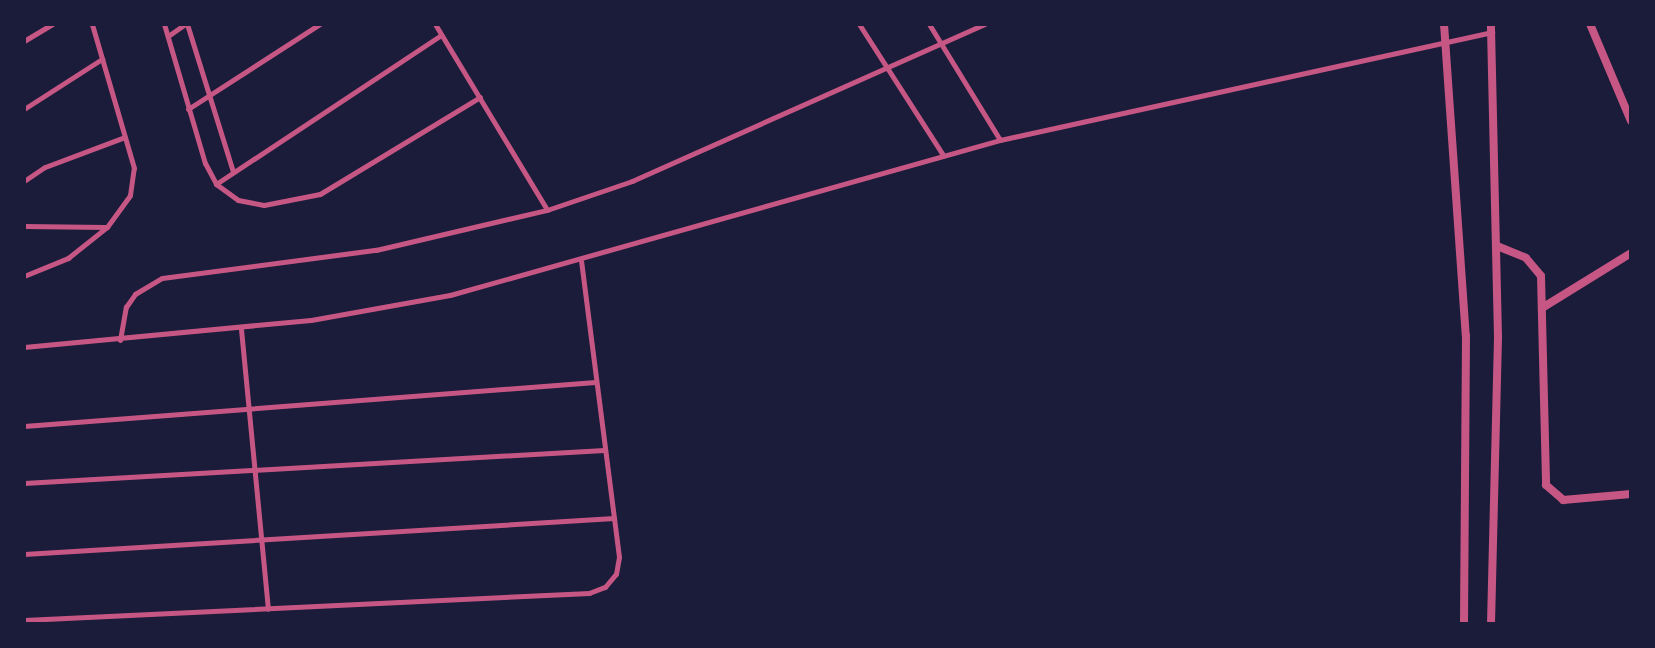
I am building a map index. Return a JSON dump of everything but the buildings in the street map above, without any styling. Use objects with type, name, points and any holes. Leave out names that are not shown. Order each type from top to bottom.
[{"type":"street","points":[[1444,24],[1466,336],[1464,624]]},
{"type":"street","points":[[1590,24],[1630,119]]},
{"type":"street","points":[[1491,624],[1497,246],[1492,28]]},
{"type":"street","points":[[1497,246],[1534,267],[1541,276],[1546,485],[1563,500],[1631,494]]},
{"type":"street","points":[[1542,308],[1631,253]]},
{"type":"lane","points":[[24,41],[52,24]]},
{"type":"lane","points":[[24,276],[68,258],[107,227],[130,195],[134,168],[92,24]]},
{"type":"lane","points":[[164,24],[188,109],[216,184],[238,200],[264,205],[320,194],[480,97]]},
{"type":"lane","points":[[168,36],[186,24],[233,173]]},
{"type":"lane","points":[[188,109],[320,24]]},
{"type":"lane","points":[[435,24],[547,210]]},
{"type":"lane","points":[[859,24],[943,155]]},
{"type":"lane","points":[[929,24],[1000,140]]},
{"type":"lane","points":[[120,340],[126,307],[141,289],[162,278],[376,250],[547,210],[632,181],[985,24]]},
{"type":"lane","points":[[24,347],[241,329],[381,309],[581,261],[1000,140],[1492,28]]},
{"type":"lane","points":[[216,184],[441,35]]},
{"type":"lane","points":[[24,109],[102,59]]},
{"type":"lane","points":[[24,181],[45,167],[125,137]]},
{"type":"lane","points":[[24,226],[107,227]]},
{"type":"lane","points":[[24,620],[597,591],[611,581],[619,566],[581,261]]},
{"type":"lane","points":[[241,329],[268,609]]},
{"type":"lane","points":[[24,426],[595,382]]},
{"type":"lane","points":[[24,483],[604,450]]},
{"type":"lane","points":[[24,554],[261,543],[614,518]]}]
